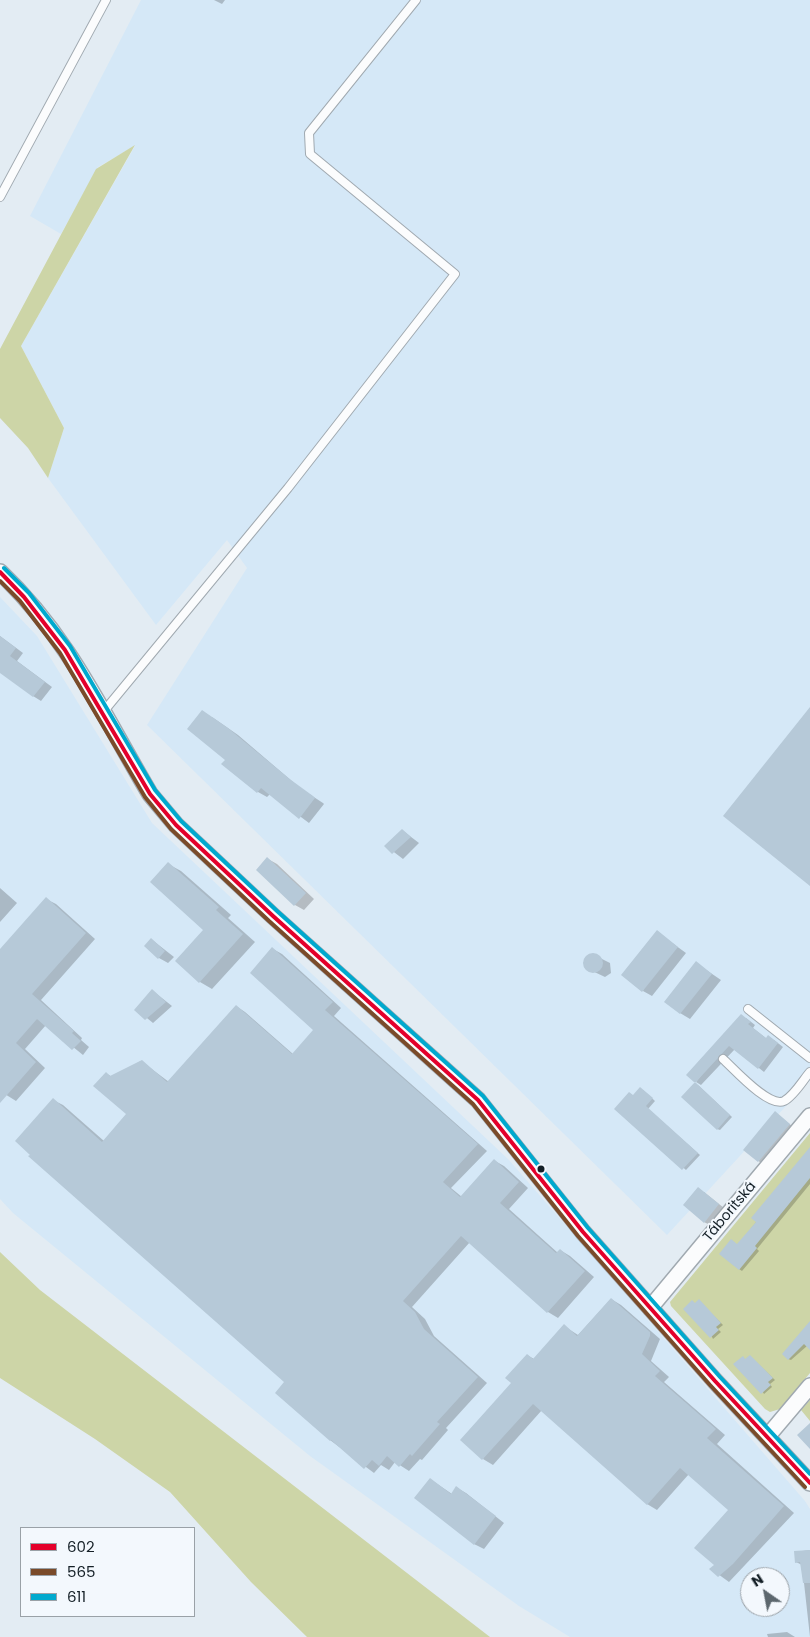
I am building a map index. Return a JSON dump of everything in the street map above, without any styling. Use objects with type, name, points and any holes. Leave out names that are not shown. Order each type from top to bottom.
[{"type":"street","points":[[0,572],[48,623],[80,669],[150,794],[166,815],[273,916],[478,1100],[583,1232],[810,1483]]},
{"type":"street","name":"Táboritská","points":[[650,1308],[810,1116]]},
{"type":"street","points":[[767,1437],[810,1386]]},
{"type":"lane","points":[[0,197],[106,0]]},
{"type":"lane","points":[[104,711],[288,488],[455,274],[310,154],[309,132],[416,0]]},
{"type":"lane","points":[[748,1009],[810,1058]]},
{"type":"lane","points":[[723,1059],[767,1099],[776,1103],[786,1100],[810,1072]]},
{"type":"shaded area","points":[[141,0],[810,0],[810,1080],[667,1235],[147,725],[247,568],[227,540],[156,625],[48,478],[64,428],[21,346],[135,146],[98,167],[61,234],[30,216]]},
{"type":"shaded area","points":[[0,597],[37,636],[152,823],[509,1160],[805,1501],[810,1509],[810,1637],[570,1637],[519,1606],[310,1456],[13,1213],[0,1199]]},
{"type":"green space","points":[[135,145],[21,346],[64,428],[48,478],[28,448],[0,418],[0,349],[96,169]]},
{"type":"green space","points":[[810,1133],[810,1373],[780,1409],[770,1412],[765,1409],[671,1306],[670,1302]]},
{"type":"green space","points":[[0,1252],[40,1290],[490,1637],[307,1637],[251,1582],[170,1492],[95,1439],[0,1378]]},
{"type":"green space","points":[[810,1400],[810,1421],[801,1410]]},
{"type":"building","points":[[0,636],[16,648],[10,656],[45,682],[33,697],[0,673]]},
{"type":"building","points":[[810,707],[810,886],[723,816]]},
{"type":"building","points":[[202,710],[228,728],[315,798],[299,819],[261,788],[257,793],[221,764],[225,760],[187,729]]},
{"type":"building","points":[[402,829],[411,837],[392,854],[384,846]]},
{"type":"building","points":[[267,857],[306,893],[294,906],[256,870]]},
{"type":"building","points":[[168,862],[219,907],[216,910],[243,934],[199,983],[175,961],[203,930],[150,882]]},
{"type":"building","points":[[46,897],[86,933],[32,994],[74,1031],[72,1033],[81,1041],[72,1050],[37,1019],[16,1043],[36,1062],[0,1103],[0,949]]},
{"type":"building","points":[[657,930],[678,947],[642,992],[621,975]]},
{"type":"building","points":[[151,938],[165,951],[158,959],[144,946]]},
{"type":"building","points":[[272,947],[333,1002],[325,1010],[478,1144],[443,1182],[460,1197],[494,1159],[519,1182],[500,1203],[556,1253],[560,1249],[585,1271],[547,1313],[461,1236],[403,1301],[415,1312],[424,1329],[478,1377],[437,1422],[440,1424],[412,1456],[410,1454],[399,1467],[387,1456],[379,1466],[372,1460],[364,1469],[330,1441],[275,1393],[284,1382],[28,1156],[30,1155],[15,1141],[53,1098],[102,1142],[126,1114],[93,1086],[106,1072],[110,1076],[142,1060],[167,1082],[236,1005],[292,1054],[313,1030],[250,973]]},
{"type":"building","points":[[593,953],[600,956],[603,963],[600,970],[593,973],[586,970],[583,963],[586,956]]},
{"type":"building","points":[[696,961],[712,974],[680,1014],[664,1002]]},
{"type":"building","points":[[152,989],[166,1002],[145,1020],[134,1010]]},
{"type":"building","points":[[741,1014],[751,1022],[748,1024],[766,1038],[768,1035],[778,1043],[758,1069],[729,1046],[695,1083],[686,1075]]},
{"type":"building","points":[[695,1082],[730,1115],[717,1130],[681,1097]]},
{"type":"building","points":[[640,1087],[653,1098],[646,1106],[698,1153],[682,1170],[614,1109],[629,1092],[633,1095]]},
{"type":"building","points":[[775,1111],[790,1124],[758,1162],[743,1150]]},
{"type":"building","points":[[810,1147],[810,1178],[755,1246],[757,1248],[739,1270],[719,1254],[731,1239],[737,1244],[756,1222],[751,1218]]},
{"type":"building","points":[[698,1187],[719,1204],[704,1223],[683,1205]]},
{"type":"building","points":[[611,1298],[650,1332],[642,1354],[660,1371],[655,1376],[716,1429],[707,1438],[784,1506],[733,1564],[718,1577],[709,1569],[714,1565],[694,1548],[728,1510],[680,1468],[647,1505],[533,1404],[482,1460],[460,1440],[511,1383],[505,1378],[527,1354],[533,1359],[564,1324],[577,1336]]},
{"type":"building","points":[[699,1299],[721,1323],[716,1327],[719,1330],[710,1338],[683,1309],[692,1300],[695,1303]]},
{"type":"building","points":[[810,1321],[810,1350],[804,1344],[788,1360],[782,1354]]},
{"type":"building","points":[[750,1355],[773,1378],[768,1382],[771,1385],[761,1394],[733,1364],[743,1356],[745,1359]]},
{"type":"building","points":[[810,1423],[810,1449],[797,1435]]},
{"type":"building","points":[[430,1478],[451,1494],[456,1486],[496,1516],[474,1545],[414,1498]]},
{"type":"building","points":[[810,1550],[810,1583],[803,1583],[800,1562],[795,1563],[794,1551]]},
{"type":"transit line","name":"611","points":[[4,568],[29,593],[70,646],[155,790],[181,821],[277,911],[483,1096],[588,1228],[720,1377],[810,1474]]},
{"type":"transit line","name":"602","points":[[0,572],[24,597],[65,650],[150,794],[176,825],[273,916],[478,1100],[583,1232],[715,1381],[810,1483]]},
{"type":"transit line","name":"565","points":[[0,581],[20,601],[60,653],[145,797],[171,829],[269,921],[473,1104],[578,1236],[710,1385],[805,1487]]}]
